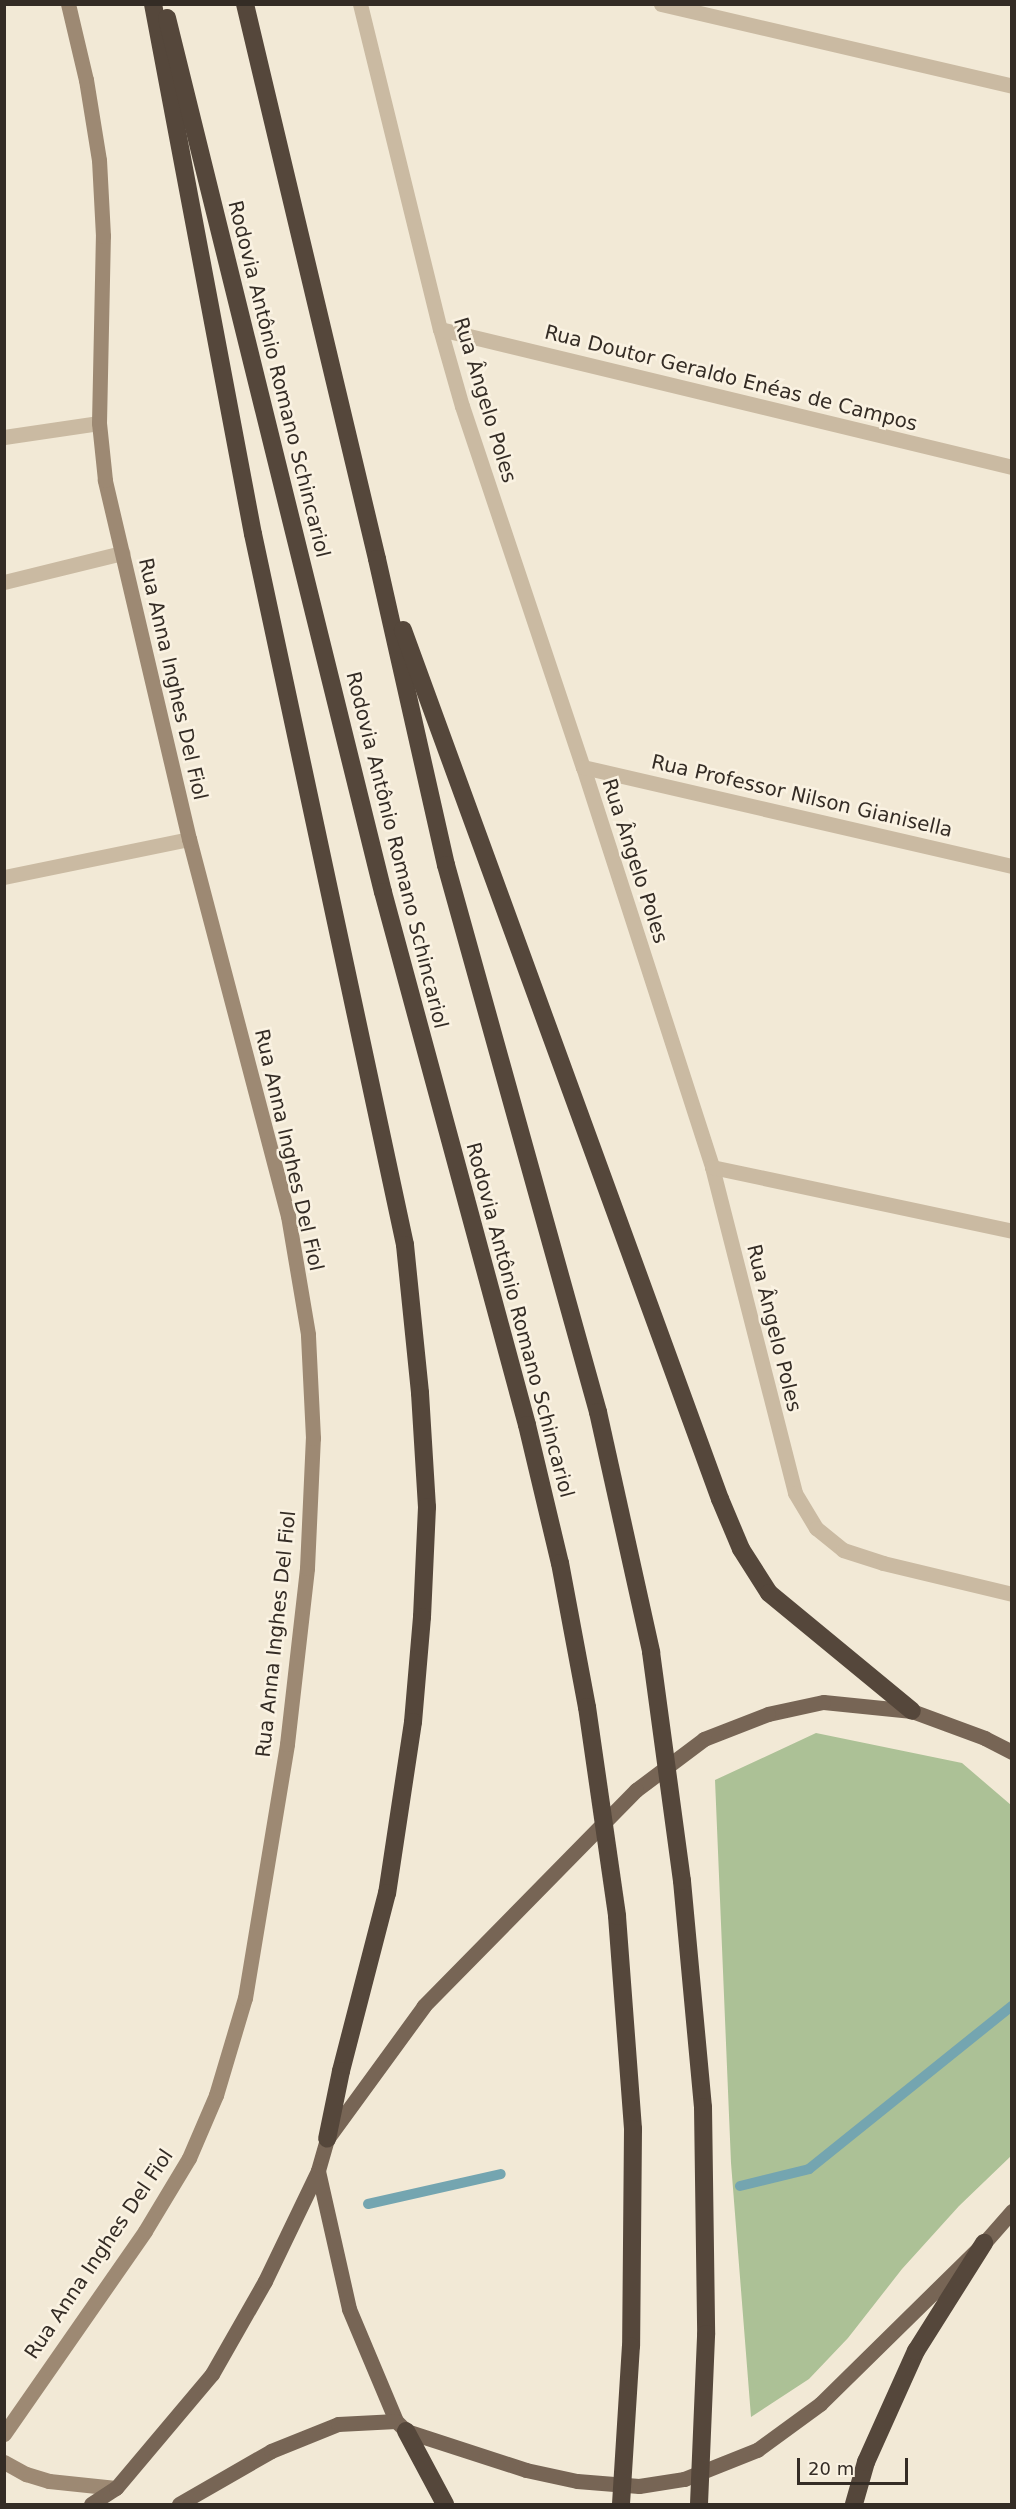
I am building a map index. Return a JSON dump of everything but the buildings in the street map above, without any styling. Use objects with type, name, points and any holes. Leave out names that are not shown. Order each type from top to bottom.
[{"type":"highway","points":[[153,4],[253,534],[405,1245],[420,1393],[427,1507],[422,1617],[413,1722],[387,1893],[341,2071],[327,2139]]},
{"type":"highway","name":"Rodovia Antônio Romano Schincariol","points":[[164,4],[383,892],[527,1425],[560,1563],[587,1707],[618,1916],[633,2129],[631,2346],[621,2505]]},
{"type":"highway","points":[[245,4],[377,559],[446,865],[598,1412],[651,1652],[682,1881],[703,2107],[706,2334],[699,2505]]},
{"type":"highway","points":[[377,559],[720,1499],[741,1549],[769,1593],[912,1710]]},
{"type":"highway","points":[[854,2505],[867,2462],[916,2351],[984,2243]]},
{"type":"highway","points":[[400,2426],[445,2505]]},
{"type":"main road","points":[[91,2505],[116,2488],[212,2374],[265,2281],[318,2171],[327,2139],[424,2006],[636,1790],[704,1739],[768,1714],[823,1702],[912,1710],[985,1738],[1011,1752]]},
{"type":"main road","points":[[985,1738],[1011,1737]]},
{"type":"main road","points":[[318,2171],[349,2309],[400,2426]]},
{"type":"main road","points":[[179,2505],[271,2451],[339,2424],[400,2426],[526,2470],[577,2481],[639,2486],[684,2479],[757,2450],[820,2404],[984,2243],[1011,2211]]},
{"type":"street","name":"Rua Anna Inghes Del Fiol","points":[[4,2434],[145,2231],[189,2158],[216,2094],[245,1998],[287,1744],[307,1568],[313,1438],[308,1334],[288,1216],[189,839],[105,480],[99,423],[103,236],[99,160],[86,80],[68,4]]},
{"type":"street","name":"Rua Ângelo Poles","points":[[360,4],[440,329],[462,406],[583,767],[712,1167],[795,1493],[816,1528],[843,1550],[883,1563],[1011,1594]]},
{"type":"street","points":[[661,4],[1011,87]]},
{"type":"street","name":"Rua Doutor Geraldo Enéas de Campos","points":[[440,329],[1011,467]]},
{"type":"street","points":[[4,437],[99,423]]},
{"type":"street","points":[[4,582],[122,554]]},
{"type":"street","name":"Rua Professor Nilson Gianisella","points":[[583,767],[1011,866]]},
{"type":"street","points":[[4,877],[189,839]]},
{"type":"street","points":[[712,1167],[1011,1231]]},
{"type":"street","points":[[4,2462],[26,2474],[49,2481],[116,2488]]},
{"type":"green space","points":[[816,1733],[962,1763],[1011,1805],[1011,2156],[959,2206],[902,2269],[848,2338],[809,2379],[751,2417],[731,2163],[715,1780]]},
{"type":"waterway","points":[[740,2186],[809,2169],[1012,2006]]},
{"type":"waterway","points":[[368,2204],[501,2174]]}]
